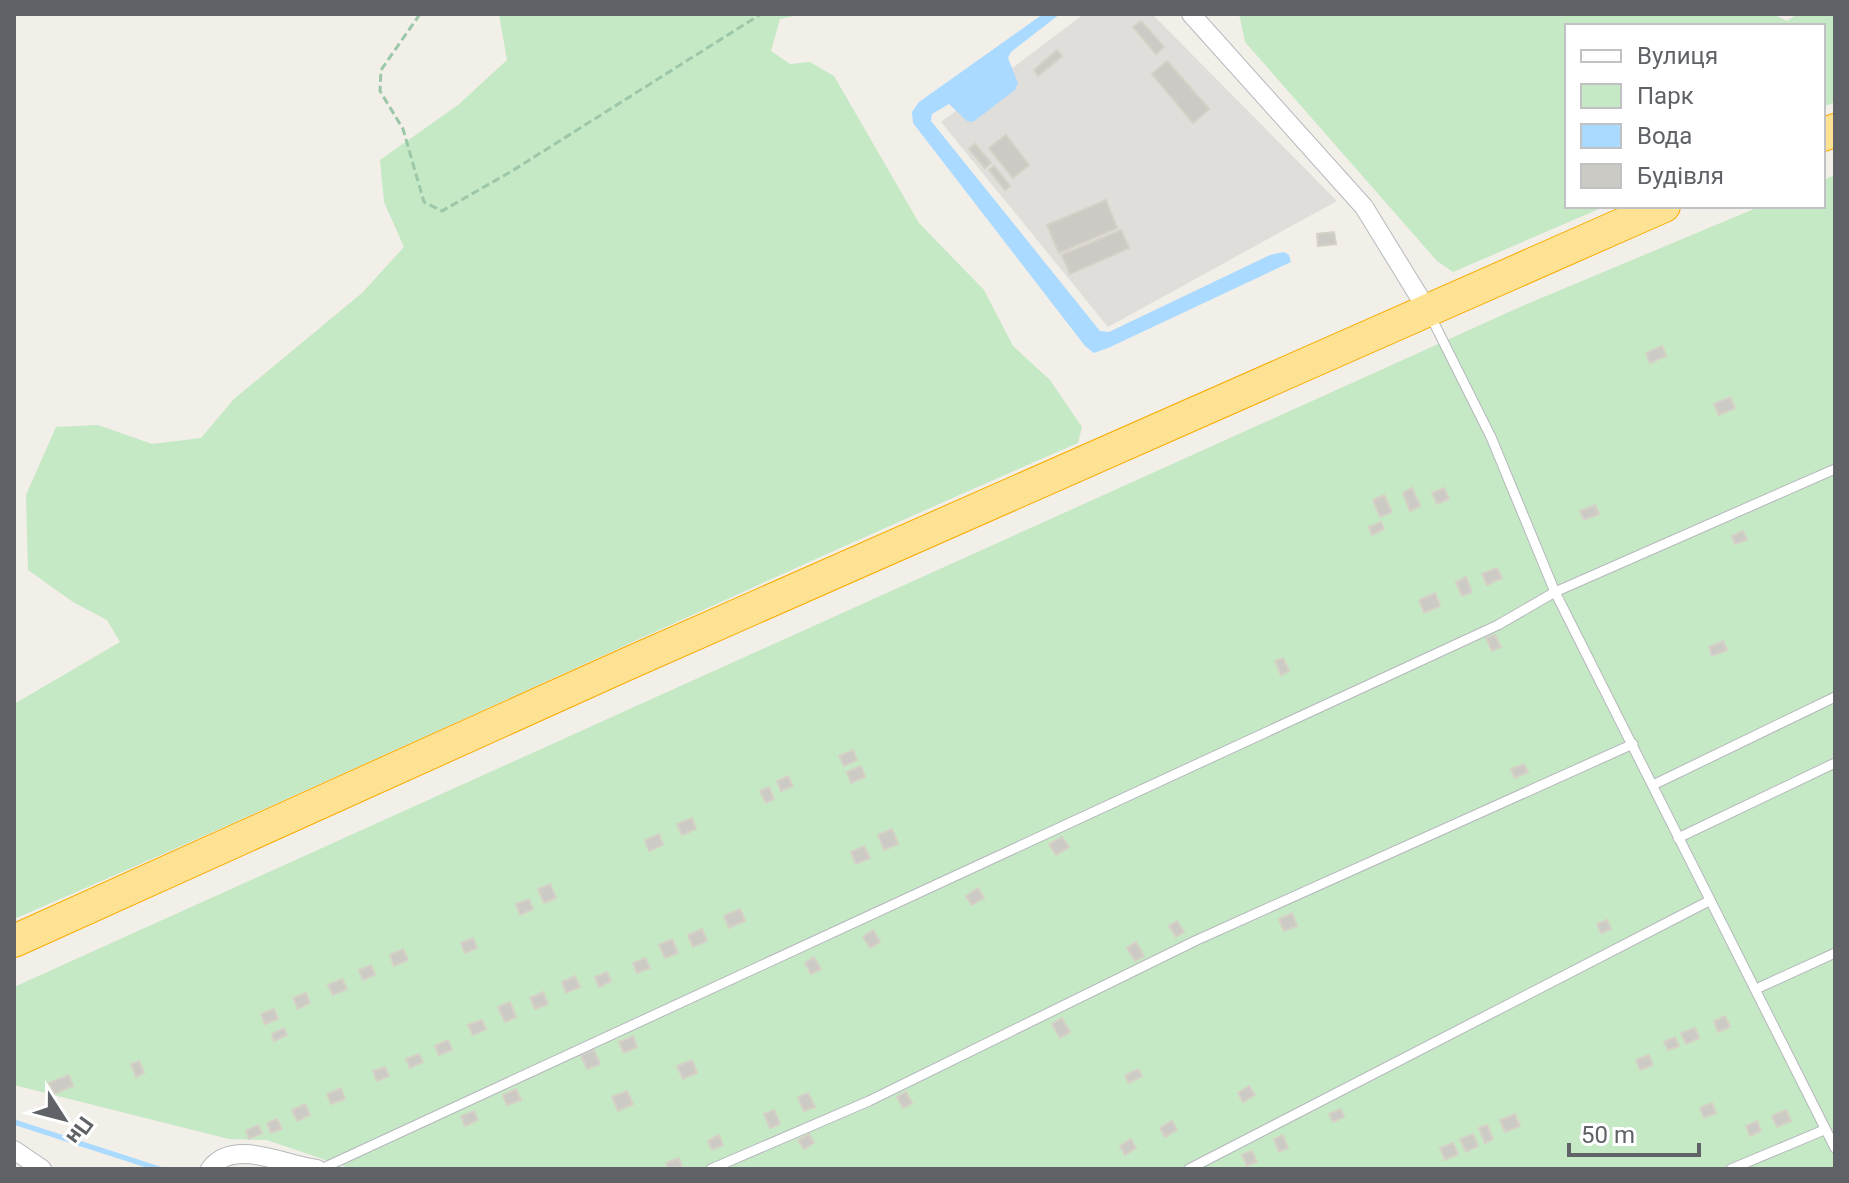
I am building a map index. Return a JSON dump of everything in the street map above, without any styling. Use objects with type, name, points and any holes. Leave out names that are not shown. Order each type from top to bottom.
[{"type":"highway","points":[[14,941],[627,664],[1660,208]]},
{"type":"street","points":[[1191,14],[1364,207],[1428,311]]},
{"type":"street","points":[[14,1150],[42,1169]]},
{"type":"street","points":[[210,1169],[226,1156],[249,1154],[319,1169]]},
{"type":"lane","points":[[1428,311],[1491,437],[1555,592],[1834,1145]]},
{"type":"lane","points":[[319,1169],[1498,625],[1555,592],[1835,469]]},
{"type":"lane","points":[[1653,785],[1835,697]]},
{"type":"lane","points":[[711,1169],[869,1101],[1197,940],[1633,744]]},
{"type":"lane","points":[[1678,838],[1835,763]]},
{"type":"lane","points":[[1189,1169],[1709,901]]},
{"type":"lane","points":[[1756,989],[1835,953]]},
{"type":"lane","points":[[1731,1169],[1824,1130]]},
{"type":"path","points":[[420,14],[381,70],[380,91],[403,129],[424,202],[442,211],[512,171],[761,14]]},
{"type":"shaded area","points":[[1084,14],[1152,14],[1337,201],[1108,327],[941,122]]},
{"type":"green space","points":[[499,14],[803,14],[780,19],[771,51],[790,64],[810,62],[834,76],[919,223],[984,290],[1013,346],[1050,380],[1082,427],[1078,443],[14,919],[14,704],[120,642],[107,620],[73,602],[28,570],[26,495],[56,427],[98,425],[152,444],[201,438],[234,399],[362,293],[404,247],[384,202],[380,160],[458,105],[507,60]]},
{"type":"green space","points":[[1239,14],[1773,14],[1787,21],[1797,14],[1835,14],[1835,102],[1825,106],[1825,24],[1565,24],[1565,208],[1601,208],[1453,272],[1437,261],[1245,42]]},
{"type":"green space","points":[[1835,175],[1835,1169],[352,1169],[267,1140],[229,1139],[14,1085],[14,987],[1520,307],[1756,208],[1825,208],[1825,179]]},
{"type":"water","points":[[1043,14],[1060,14],[1011,52],[1008,58],[1018,83],[1015,90],[973,122],[967,121],[949,104],[932,114],[931,121],[1100,331],[1109,332],[1270,255],[1284,252],[1291,262],[1108,348],[1094,353],[1085,346],[913,123],[912,112],[919,102]]},
{"type":"building","points":[[1141,21],[1164,47],[1156,54],[1133,27]]},
{"type":"building","points":[[1057,50],[1062,56],[1038,76],[1034,70]]},
{"type":"building","points":[[1167,61],[1209,109],[1193,123],[1152,74]]},
{"type":"building","points":[[1006,135],[1029,165],[1013,178],[989,148]]},
{"type":"building","points":[[975,144],[991,163],[985,168],[969,149]]},
{"type":"building","points":[[994,166],[1010,186],[1005,190],[989,170]]},
{"type":"building","points":[[1106,200],[1117,228],[1059,253],[1047,225]]},
{"type":"building","points":[[1121,230],[1129,248],[1070,274],[1062,255]]},
{"type":"building","points":[[1334,232],[1336,244],[1318,246],[1317,234]]},
{"type":"building","points":[[1662,346],[1666,356],[1650,363],[1646,353]]},
{"type":"building","points":[[1730,397],[1735,408],[1719,415],[1714,404]]},
{"type":"building","points":[[1412,488],[1420,506],[1410,511],[1403,493]]},
{"type":"building","points":[[1444,488],[1449,499],[1437,504],[1432,493]]},
{"type":"building","points":[[1384,495],[1392,512],[1380,517],[1373,500]]},
{"type":"building","points":[[1595,505],[1599,514],[1584,520],[1580,511]]},
{"type":"building","points":[[1381,522],[1384,529],[1372,535],[1369,527]]},
{"type":"building","points":[[1743,531],[1747,540],[1735,544],[1732,536]]},
{"type":"building","points":[[1497,568],[1502,578],[1487,585],[1482,574]]},
{"type":"building","points":[[1466,577],[1472,592],[1462,596],[1456,582]]},
{"type":"building","points":[[1435,593],[1440,606],[1424,613],[1419,600]]},
{"type":"building","points":[[1495,635],[1501,647],[1492,651],[1486,638]]},
{"type":"building","points":[[1723,641],[1727,650],[1712,656],[1709,647]]},
{"type":"building","points":[[1283,658],[1289,671],[1281,675],[1275,661]]},
{"type":"building","points":[[853,750],[857,760],[844,766],[839,756]]},
{"type":"building","points":[[1524,764],[1528,772],[1515,778],[1511,769]]},
{"type":"building","points":[[861,766],[865,777],[851,783],[847,772]]},
{"type":"building","points":[[788,776],[793,786],[781,791],[777,781]]},
{"type":"building","points":[[769,787],[774,799],[766,803],[760,791]]},
{"type":"building","points":[[692,818],[696,829],[682,835],[677,824]]},
{"type":"building","points":[[892,829],[898,844],[884,850],[878,835]]},
{"type":"building","points":[[659,834],[663,845],[649,851],[645,840]]},
{"type":"building","points":[[1062,837],[1069,847],[1056,855],[1049,844]]},
{"type":"building","points":[[864,846],[870,858],[856,864],[851,852]]},
{"type":"building","points":[[550,884],[556,898],[544,903],[538,889]]},
{"type":"building","points":[[978,888],[984,898],[972,905],[966,896]]},
{"type":"building","points":[[529,899],[533,909],[520,915],[516,904]]},
{"type":"building","points":[[740,909],[745,921],[729,928],[724,916]]},
{"type":"building","points":[[1292,913],[1297,926],[1284,931],[1279,919]]},
{"type":"building","points":[[1607,920],[1611,929],[1601,933],[1597,924]]},
{"type":"building","points":[[1177,921],[1184,932],[1176,937],[1169,926]]},
{"type":"building","points":[[702,929],[707,941],[693,947],[688,935]]},
{"type":"building","points":[[873,930],[880,942],[870,948],[863,937]]},
{"type":"building","points":[[473,938],[477,948],[465,953],[461,943]]},
{"type":"building","points":[[672,939],[678,953],[665,958],[659,945]]},
{"type":"building","points":[[1136,942],[1144,956],[1135,961],[1127,948]]},
{"type":"building","points":[[403,949],[408,960],[394,966],[390,955]]},
{"type":"building","points":[[814,957],[821,969],[811,974],[805,963]]},
{"type":"building","points":[[645,958],[650,968],[637,973],[633,963]]},
{"type":"building","points":[[371,965],[375,975],[363,980],[359,970]]},
{"type":"building","points":[[607,972],[611,981],[599,987],[595,977]]},
{"type":"building","points":[[575,976],[580,987],[566,993],[562,982]]},
{"type":"building","points":[[342,979],[347,989],[333,995],[328,985]]},
{"type":"building","points":[[543,992],[548,1004],[535,1009],[530,998]]},
{"type":"building","points":[[306,993],[310,1003],[298,1009],[293,998]]},
{"type":"building","points":[[510,1002],[516,1017],[505,1022],[498,1007]]},
{"type":"building","points":[[274,1009],[278,1019],[265,1024],[261,1014]]},
{"type":"building","points":[[1725,1016],[1730,1027],[1718,1032],[1714,1021]]},
{"type":"building","points":[[1062,1018],[1070,1032],[1060,1038],[1052,1024]]},
{"type":"building","points":[[482,1020],[486,1029],[473,1035],[468,1025]]},
{"type":"building","points":[[284,1028],[287,1035],[274,1041],[272,1034]]},
{"type":"building","points":[[1695,1028],[1699,1038],[1686,1044],[1681,1033]]},
{"type":"building","points":[[633,1036],[637,1047],[624,1053],[619,1042]]},
{"type":"building","points":[[1675,1037],[1679,1046],[1668,1050],[1664,1042]]},
{"type":"building","points":[[448,1040],[452,1050],[439,1055],[435,1046]]},
{"type":"building","points":[[594,1050],[600,1064],[587,1069],[581,1055]]},
{"type":"building","points":[[419,1054],[423,1062],[410,1068],[406,1059]]},
{"type":"building","points":[[1649,1055],[1653,1065],[1640,1070],[1636,1060]]},
{"type":"building","points":[[692,1060],[697,1073],[683,1079],[677,1066]]},
{"type":"building","points":[[139,1061],[144,1073],[136,1077],[131,1064]]},
{"type":"building","points":[[385,1067],[389,1076],[377,1081],[373,1071]]},
{"type":"building","points":[[1138,1069],[1142,1076],[1129,1083],[1125,1076]]},
{"type":"building","points":[[69,1075],[73,1086],[54,1094],[49,1083]]},
{"type":"building","points":[[1249,1086],[1255,1095],[1243,1102],[1238,1093]]},
{"type":"building","points":[[341,1088],[345,1099],[331,1104],[327,1094]]},
{"type":"building","points":[[516,1089],[521,1100],[507,1105],[503,1095]]},
{"type":"building","points":[[627,1091],[633,1104],[618,1111],[612,1097]]},
{"type":"building","points":[[906,1092],[912,1103],[903,1108],[897,1097]]},
{"type":"building","points":[[808,1093],[815,1107],[804,1111],[798,1097]]},
{"type":"building","points":[[1712,1103],[1716,1113],[1704,1118],[1700,1108]]},
{"type":"building","points":[[305,1104],[310,1115],[297,1121],[292,1110]]},
{"type":"building","points":[[1341,1109],[1344,1117],[1333,1122],[1329,1114]]},
{"type":"building","points":[[774,1110],[780,1124],[770,1128],[764,1114]]},
{"type":"building","points":[[1786,1110],[1791,1121],[1777,1127],[1772,1116]]},
{"type":"building","points":[[474,1111],[478,1120],[465,1126],[461,1116]]},
{"type":"building","points":[[1515,1114],[1520,1126],[1505,1132],[1500,1120]]},
{"type":"building","points":[[277,1119],[282,1129],[271,1133],[267,1123]]},
{"type":"building","points":[[1172,1121],[1177,1130],[1165,1137],[1160,1128]]},
{"type":"building","points":[[1757,1121],[1761,1131],[1750,1136],[1746,1126]]},
{"type":"building","points":[[258,1125],[262,1133],[249,1139],[246,1131]]},
{"type":"building","points":[[1487,1125],[1493,1139],[1485,1143],[1479,1128]]},
{"type":"building","points":[[809,1134],[814,1143],[804,1149],[798,1140]]},
{"type":"building","points":[[1473,1134],[1478,1146],[1466,1152],[1460,1139]]},
{"type":"building","points":[[719,1135],[723,1145],[712,1150],[708,1141]]},
{"type":"building","points":[[1283,1135],[1288,1148],[1279,1152],[1274,1139]]},
{"type":"building","points":[[1131,1139],[1136,1148],[1125,1155],[1120,1146]]},
{"type":"building","points":[[1453,1143],[1458,1154],[1445,1160],[1440,1148]]},
{"type":"building","points":[[1252,1151],[1257,1162],[1247,1166],[1242,1155]]},
{"type":"building","points":[[679,1158],[682,1167],[668,1169],[666,1163]]},
{"type":"waterway","points":[[14,1122],[159,1169]]}]
